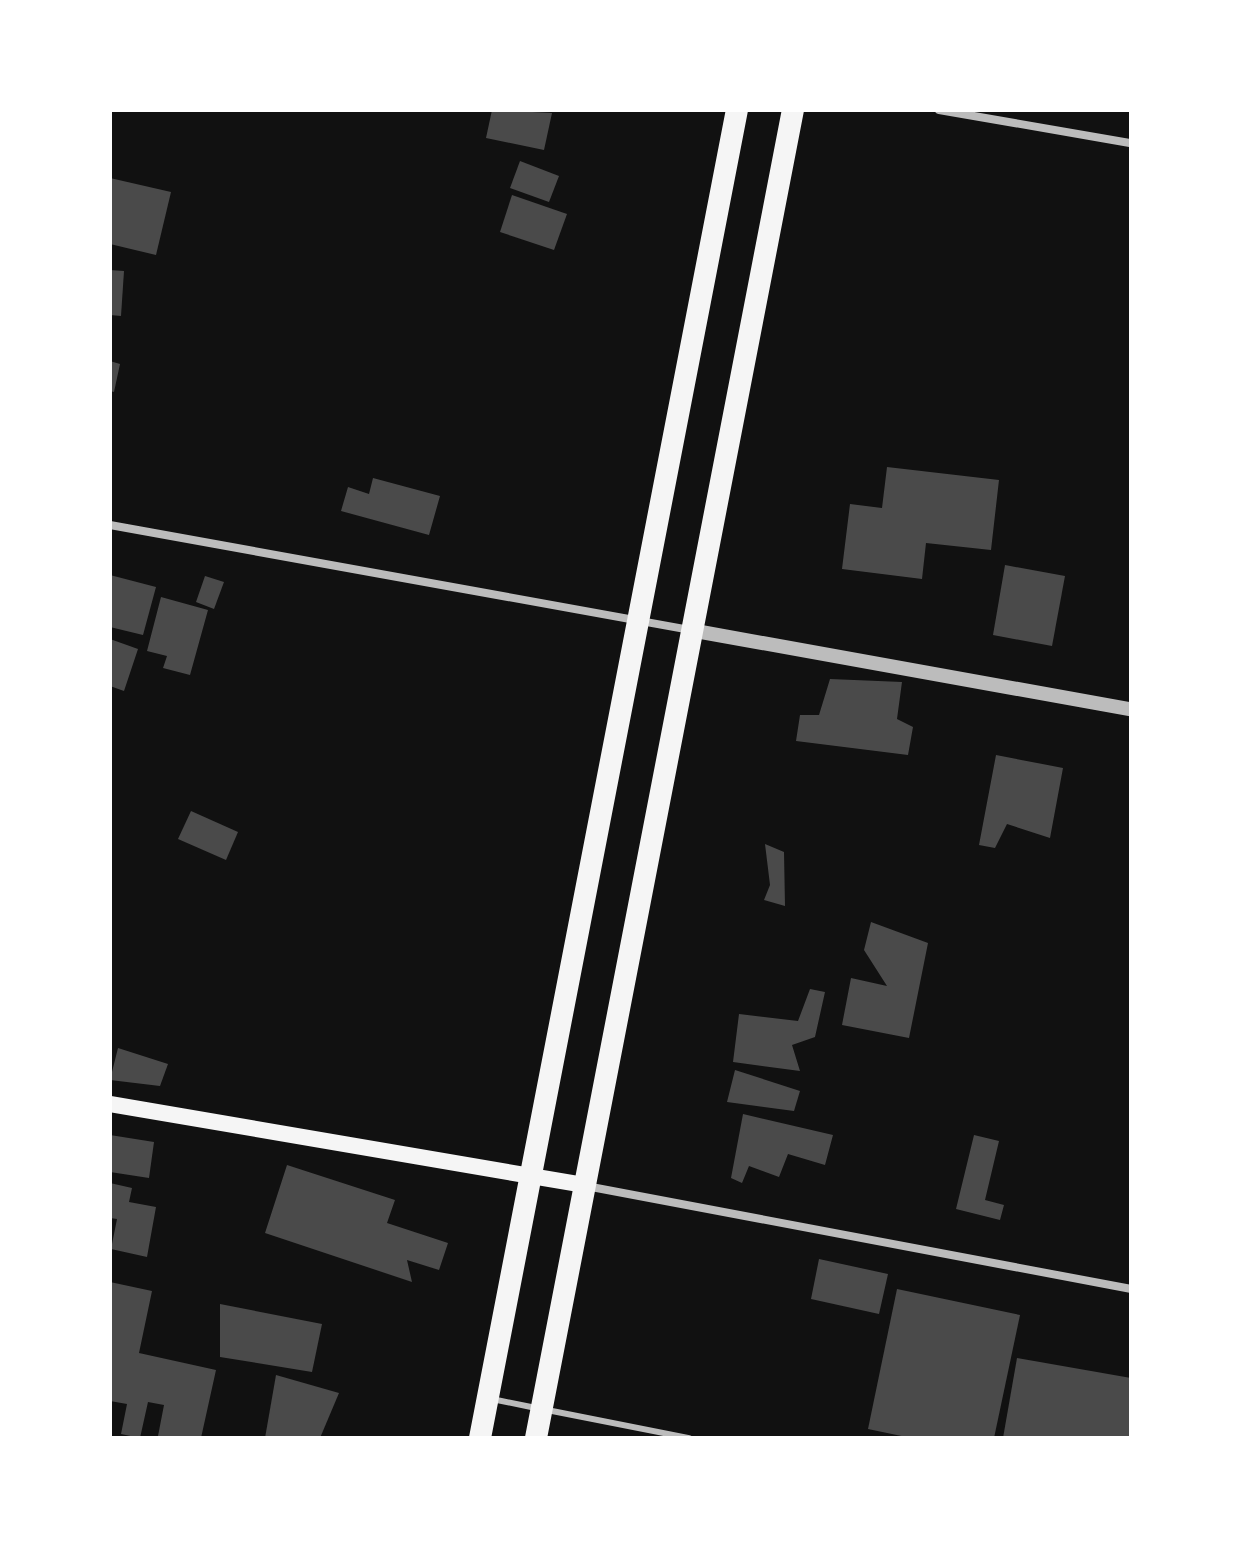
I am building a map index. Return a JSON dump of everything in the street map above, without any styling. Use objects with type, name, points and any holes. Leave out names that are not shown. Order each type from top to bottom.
[{"type":"highway","points":[[480,1438],[737,110]]},
{"type":"highway","points":[[536,1438],[793,110]]},
{"type":"main road","points":[[110,1104],[585,1185]]},
{"type":"street","points":[[939,110],[1131,143]]},
{"type":"street","points":[[110,525],[1131,709]]},
{"type":"street","points":[[585,1185],[1131,1289]]},
{"type":"lane","points":[[489,1398],[689,1438]]},
{"type":"building","points":[[492,110],[552,113],[544,150],[486,138]]},
{"type":"building","points":[[520,161],[559,176],[549,202],[510,188]]},
{"type":"building","points":[[110,178],[171,192],[156,255],[110,244]]},
{"type":"building","points":[[512,195],[567,214],[554,250],[500,232]]},
{"type":"building","points":[[110,270],[124,271],[121,316],[110,315]]},
{"type":"building","points":[[110,361],[120,364],[114,392],[110,391]]},
{"type":"building","points":[[887,467],[999,480],[991,550],[926,543],[922,579],[842,569],[850,504],[882,508]]},
{"type":"building","points":[[373,478],[440,496],[429,535],[341,511],[348,487],[369,494]]},
{"type":"building","points":[[1005,565],[1065,576],[1052,646],[993,635]]},
{"type":"building","points":[[110,575],[156,587],[143,635],[110,627]]},
{"type":"building","points":[[205,576],[224,582],[214,609],[196,602]]},
{"type":"building","points":[[161,597],[208,610],[190,675],[163,668],[167,656],[147,651]]},
{"type":"building","points":[[110,639],[138,649],[124,691],[110,686]]},
{"type":"building","points":[[830,679],[902,682],[897,719],[913,727],[908,755],[796,741],[800,715],[819,715]]},
{"type":"building","points":[[996,755],[1063,768],[1050,838],[1007,824],[995,848],[979,845]]},
{"type":"building","points":[[191,811],[238,832],[226,860],[178,839]]},
{"type":"building","points":[[765,844],[784,852],[785,906],[764,900],[770,885]]},
{"type":"building","points":[[871,922],[928,943],[909,1038],[842,1025],[851,978],[887,986],[864,950]]},
{"type":"building","points":[[810,989],[825,992],[815,1037],[792,1045],[800,1071],[733,1062],[739,1014],[798,1021]]},
{"type":"building","points":[[118,1048],[168,1064],[160,1086],[110,1080]]},
{"type":"building","points":[[735,1070],[800,1091],[794,1111],[727,1102]]},
{"type":"building","points":[[743,1114],[833,1135],[825,1165],[788,1154],[779,1177],[749,1166],[742,1183],[731,1178]]},
{"type":"building","points":[[110,1135],[154,1142],[149,1178],[110,1172]]},
{"type":"building","points":[[974,1135],[999,1141],[985,1200],[1004,1205],[1000,1220],[956,1209]]},
{"type":"building","points":[[287,1165],[395,1200],[387,1223],[448,1243],[439,1270],[407,1260],[412,1282],[265,1233]]},
{"type":"building","points":[[110,1183],[132,1188],[129,1202],[156,1207],[147,1257],[111,1249],[117,1219],[110,1218]]},
{"type":"building","points":[[819,1259],[888,1274],[879,1314],[811,1299]]},
{"type":"building","points":[[110,1282],[152,1291],[139,1353],[216,1370],[201,1438],[158,1436],[164,1405],[148,1402],[140,1438],[121,1434],[127,1404],[110,1401]]},
{"type":"building","points":[[897,1289],[1020,1315],[994,1438],[911,1438],[868,1429]]},
{"type":"building","points":[[220,1304],[322,1324],[312,1372],[220,1357]]},
{"type":"building","points":[[1017,1358],[1131,1378],[1131,1438],[1003,1438]]},
{"type":"building","points":[[276,1375],[339,1393],[320,1438],[265,1438]]}]
